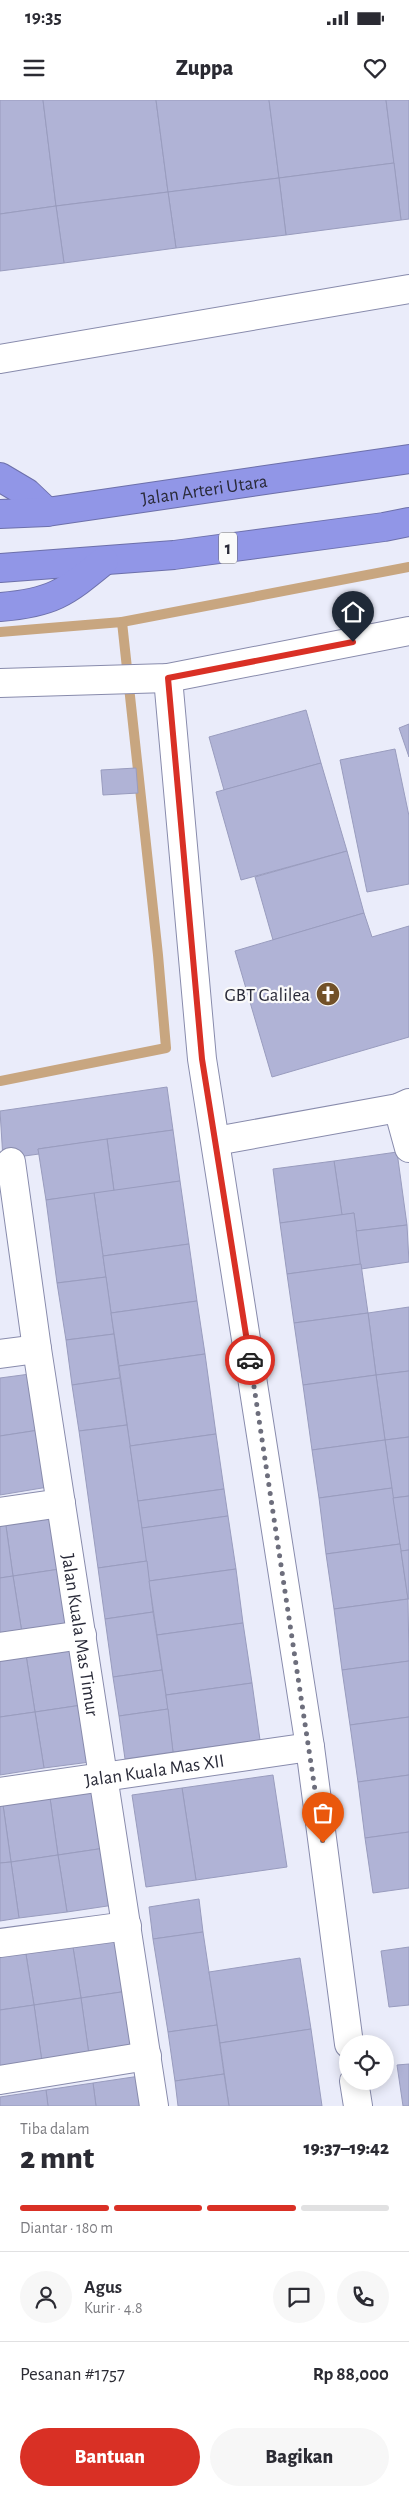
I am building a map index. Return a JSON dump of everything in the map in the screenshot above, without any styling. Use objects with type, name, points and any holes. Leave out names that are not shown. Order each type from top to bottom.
[{"type":"highway","name":"Jalan Arteri Utara","points":[[0,514],[47,512],[409,459]]},
{"type":"highway","points":[[0,477],[27,493],[47,512]]},
{"type":"highway","name":"1","points":[[0,568],[174,555],[409,522]]},
{"type":"highway","points":[[0,607],[42,602],[69,590],[104,561]]},
{"type":"street","points":[[0,358],[409,290]]},
{"type":"street","points":[[0,683],[168,678],[409,631]]},
{"type":"street","points":[[168,678],[202,1059],[310,1747],[349,2035]]},
{"type":"street","points":[[216,1141],[404,1106],[409,1148]]},
{"type":"street","name":"Jalan Kuala Mas Timur","points":[[12,1162],[37,1349],[154,2106]]},
{"type":"street","points":[[0,1354],[37,1349]]},
{"type":"street","points":[[0,1512],[61,1503]]},
{"type":"street","points":[[0,1647],[82,1635]]},
{"type":"street","name":"Jalan Kuala Mas XII","points":[[0,1792],[310,1747]]},
{"type":"street","points":[[0,1943],[127,1926]]},
{"type":"street","points":[[0,2080],[147,2056]]},
{"type":"street","points":[[355,2090],[358,2106]]},
{"type":"building","points":[[0,100],[43,100],[56,206],[0,214]]},
{"type":"building","points":[[43,100],[156,100],[168,192],[56,206]]},
{"type":"building","points":[[156,100],[269,100],[279,178],[168,192]]},
{"type":"building","points":[[269,100],[386,100],[394,163],[279,178]]},
{"type":"building","points":[[386,100],[409,100],[409,219],[401,220]]},
{"type":"building","points":[[394,163],[401,220],[286,235],[279,178]]},
{"type":"building","points":[[279,178],[286,235],[176,248],[168,192]]},
{"type":"building","points":[[168,192],[176,248],[64,263],[56,206]]},
{"type":"building","points":[[56,206],[64,263],[0,271],[0,214]]},
{"type":"building","points":[[306,710],[321,763],[224,790],[209,737]]},
{"type":"building","points":[[409,724],[409,757],[399,728]]},
{"type":"building","points":[[395,749],[409,816],[409,884],[367,892],[340,760]]},
{"type":"building","points":[[321,763],[347,851],[241,880],[216,792]]},
{"type":"building","points":[[136,768],[138,793],[103,795],[101,770]]},
{"type":"building","points":[[347,851],[364,913],[273,940],[255,877]]},
{"type":"building","name":"GBT Galilea","points":[[364,913],[372,937],[409,926],[409,1037],[272,1077],[235,951]]},
{"type":"building","points":[[167,1087],[173,1130],[38,1149],[39,1154],[3,1159],[0,1111]]},
{"type":"building","points":[[173,1130],[180,1181],[114,1191],[107,1139]]},
{"type":"building","points":[[107,1139],[114,1191],[46,1200],[38,1149]]},
{"type":"building","points":[[397,1152],[407,1225],[356,1231],[354,1213],[342,1215],[334,1161]]},
{"type":"building","points":[[334,1161],[342,1215],[280,1223],[273,1169]]},
{"type":"building","points":[[180,1181],[189,1244],[103,1256],[94,1193]]},
{"type":"building","points":[[94,1193],[106,1277],[57,1283],[46,1200]]},
{"type":"building","points":[[354,1213],[361,1264],[287,1274],[280,1223]]},
{"type":"building","points":[[407,1225],[409,1262],[361,1269],[356,1231]]},
{"type":"building","points":[[189,1244],[197,1301],[111,1313],[103,1256]]},
{"type":"building","points":[[361,1264],[368,1313],[294,1323],[287,1274]]},
{"type":"building","points":[[106,1277],[114,1334],[66,1340],[57,1283]]},
{"type":"building","points":[[197,1301],[205,1354],[119,1366],[111,1313]]},
{"type":"building","points":[[409,1307],[409,1371],[376,1375],[368,1313]]},
{"type":"building","points":[[368,1313],[376,1375],[303,1385],[294,1323]]},
{"type":"building","points":[[114,1334],[120,1378],[72,1385],[66,1340]]},
{"type":"building","points":[[205,1354],[216,1434],[130,1446],[119,1366]]},
{"type":"building","points":[[409,1371],[409,1437],[385,1440],[376,1375]]},
{"type":"building","points":[[30,1374],[39,1430],[0,1436],[0,1378]]},
{"type":"building","points":[[376,1375],[385,1440],[312,1450],[303,1385]]},
{"type":"building","points":[[120,1378],[127,1425],[79,1431],[72,1385]]},
{"type":"building","points":[[127,1425],[147,1561],[98,1568],[79,1431]]},
{"type":"building","points":[[39,1430],[48,1487],[0,1495],[0,1436]]},
{"type":"building","points":[[216,1434],[224,1489],[138,1501],[130,1446]]},
{"type":"building","points":[[409,1437],[409,1496],[393,1498],[385,1440]]},
{"type":"building","points":[[385,1440],[392,1488],[319,1498],[312,1450]]},
{"type":"building","points":[[392,1488],[400,1544],[326,1554],[319,1498]]},
{"type":"building","points":[[224,1489],[228,1516],[142,1528],[138,1501]]},
{"type":"building","points":[[409,1496],[409,1550],[401,1551],[393,1498]]},
{"type":"building","points":[[51,1512],[60,1569],[13,1576],[5,1519]]},
{"type":"building","points":[[228,1516],[236,1569],[149,1581],[142,1528]]},
{"type":"building","points":[[5,1519],[13,1576],[0,1578],[0,1520]]},
{"type":"building","points":[[400,1544],[408,1599],[334,1609],[326,1554]]},
{"type":"building","points":[[409,1550],[409,1599],[408,1599],[401,1551]]},
{"type":"building","points":[[147,1561],[153,1612],[105,1619],[98,1568]]},
{"type":"building","points":[[60,1569],[69,1625],[22,1633],[13,1576]]},
{"type":"building","points":[[236,1569],[243,1623],[157,1635],[149,1581]]},
{"type":"building","points":[[13,1576],[22,1633],[0,1636],[0,1578]]},
{"type":"building","points":[[408,1599],[409,1661],[342,1670],[334,1609]]},
{"type":"building","points":[[153,1612],[162,1670],[113,1677],[105,1619]]},
{"type":"building","points":[[243,1623],[252,1683],[166,1695],[157,1635]]},
{"type":"building","points":[[73,1648],[82,1705],[35,1712],[26,1655]]},
{"type":"building","points":[[26,1655],[35,1712],[0,1717],[0,1659]]},
{"type":"building","points":[[409,1661],[409,1717],[350,1725],[342,1670]]},
{"type":"building","points":[[162,1670],[168,1709],[119,1716],[113,1677]]},
{"type":"building","points":[[252,1683],[260,1740],[173,1752],[166,1695]]},
{"type":"building","points":[[82,1705],[90,1762],[44,1768],[35,1712]]},
{"type":"building","points":[[168,1709],[173,1752],[125,1759],[119,1716]]},
{"type":"building","points":[[35,1712],[44,1768],[0,1775],[0,1717]]},
{"type":"building","points":[[409,1717],[409,1775],[358,1782],[350,1725]]},
{"type":"building","points":[[273,1775],[287,1867],[196,1880],[182,1788]]},
{"type":"building","points":[[409,1775],[409,1832],[365,1838],[358,1782]]},
{"type":"building","points":[[182,1788],[196,1880],[146,1887],[132,1795]]},
{"type":"building","points":[[97,1791],[105,1848],[58,1855],[50,1798]]},
{"type":"building","points":[[50,1798],[58,1855],[11,1862],[3,1805]]},
{"type":"building","points":[[0,1805],[3,1805],[11,1862],[0,1863]]},
{"type":"building","points":[[409,1832],[409,1888],[373,1893],[365,1838]]},
{"type":"building","points":[[105,1848],[114,1905],[67,1912],[58,1855]]},
{"type":"building","points":[[58,1855],[67,1912],[19,1918],[11,1862]]},
{"type":"building","points":[[11,1862],[19,1918],[0,1921],[0,1863]]},
{"type":"building","points":[[199,1899],[203,1932],[153,1939],[149,1907]]},
{"type":"building","points":[[203,1932],[217,2025],[168,2032],[153,1939]]},
{"type":"building","points":[[119,1934],[128,1991],[81,1998],[72,1941]]},
{"type":"building","points":[[72,1941],[81,1998],[34,2005],[25,1948]]},
{"type":"building","points":[[409,1947],[409,2005],[389,2007],[381,1951]]},
{"type":"building","points":[[25,1948],[34,2005],[0,2010],[0,1952]]},
{"type":"building","points":[[300,1958],[311,2029],[220,2043],[209,1972]]},
{"type":"building","points":[[128,1991],[136,2048],[89,2055],[81,1998]]},
{"type":"building","points":[[81,1998],[89,2055],[42,2062],[34,2005]]},
{"type":"building","points":[[34,2005],[42,2062],[0,2068],[0,2010]]},
{"type":"building","points":[[217,2025],[224,2074],[175,2081],[168,2032]]},
{"type":"building","points":[[311,2029],[322,2106],[229,2106],[220,2043]]},
{"type":"building","points":[[409,2064],[409,2106],[403,2106],[397,2065]]},
{"type":"building","points":[[224,2074],[229,2106],[178,2106],[175,2081]]},
{"type":"building","points":[[140,2076],[144,2106],[96,2106],[93,2083]]},
{"type":"building","points":[[93,2083],[96,2106],[48,2106],[46,2090]]},
{"type":"building","points":[[46,2090],[48,2106],[0,2106],[0,2097]]},
{"type":"waterway","points":[[122,622],[409,567]]},
{"type":"waterway","points":[[0,632],[122,622],[158,955],[166,1048],[0,1081]]},
{"type":"way so far","points":[[250,1360],[323,1843]]},
{"type":"place","name":"GBT Galilea","points":[[328,994]]},
{"type":"route","points":[[250,1360],[202,1059],[168,678],[353,642]]}]
